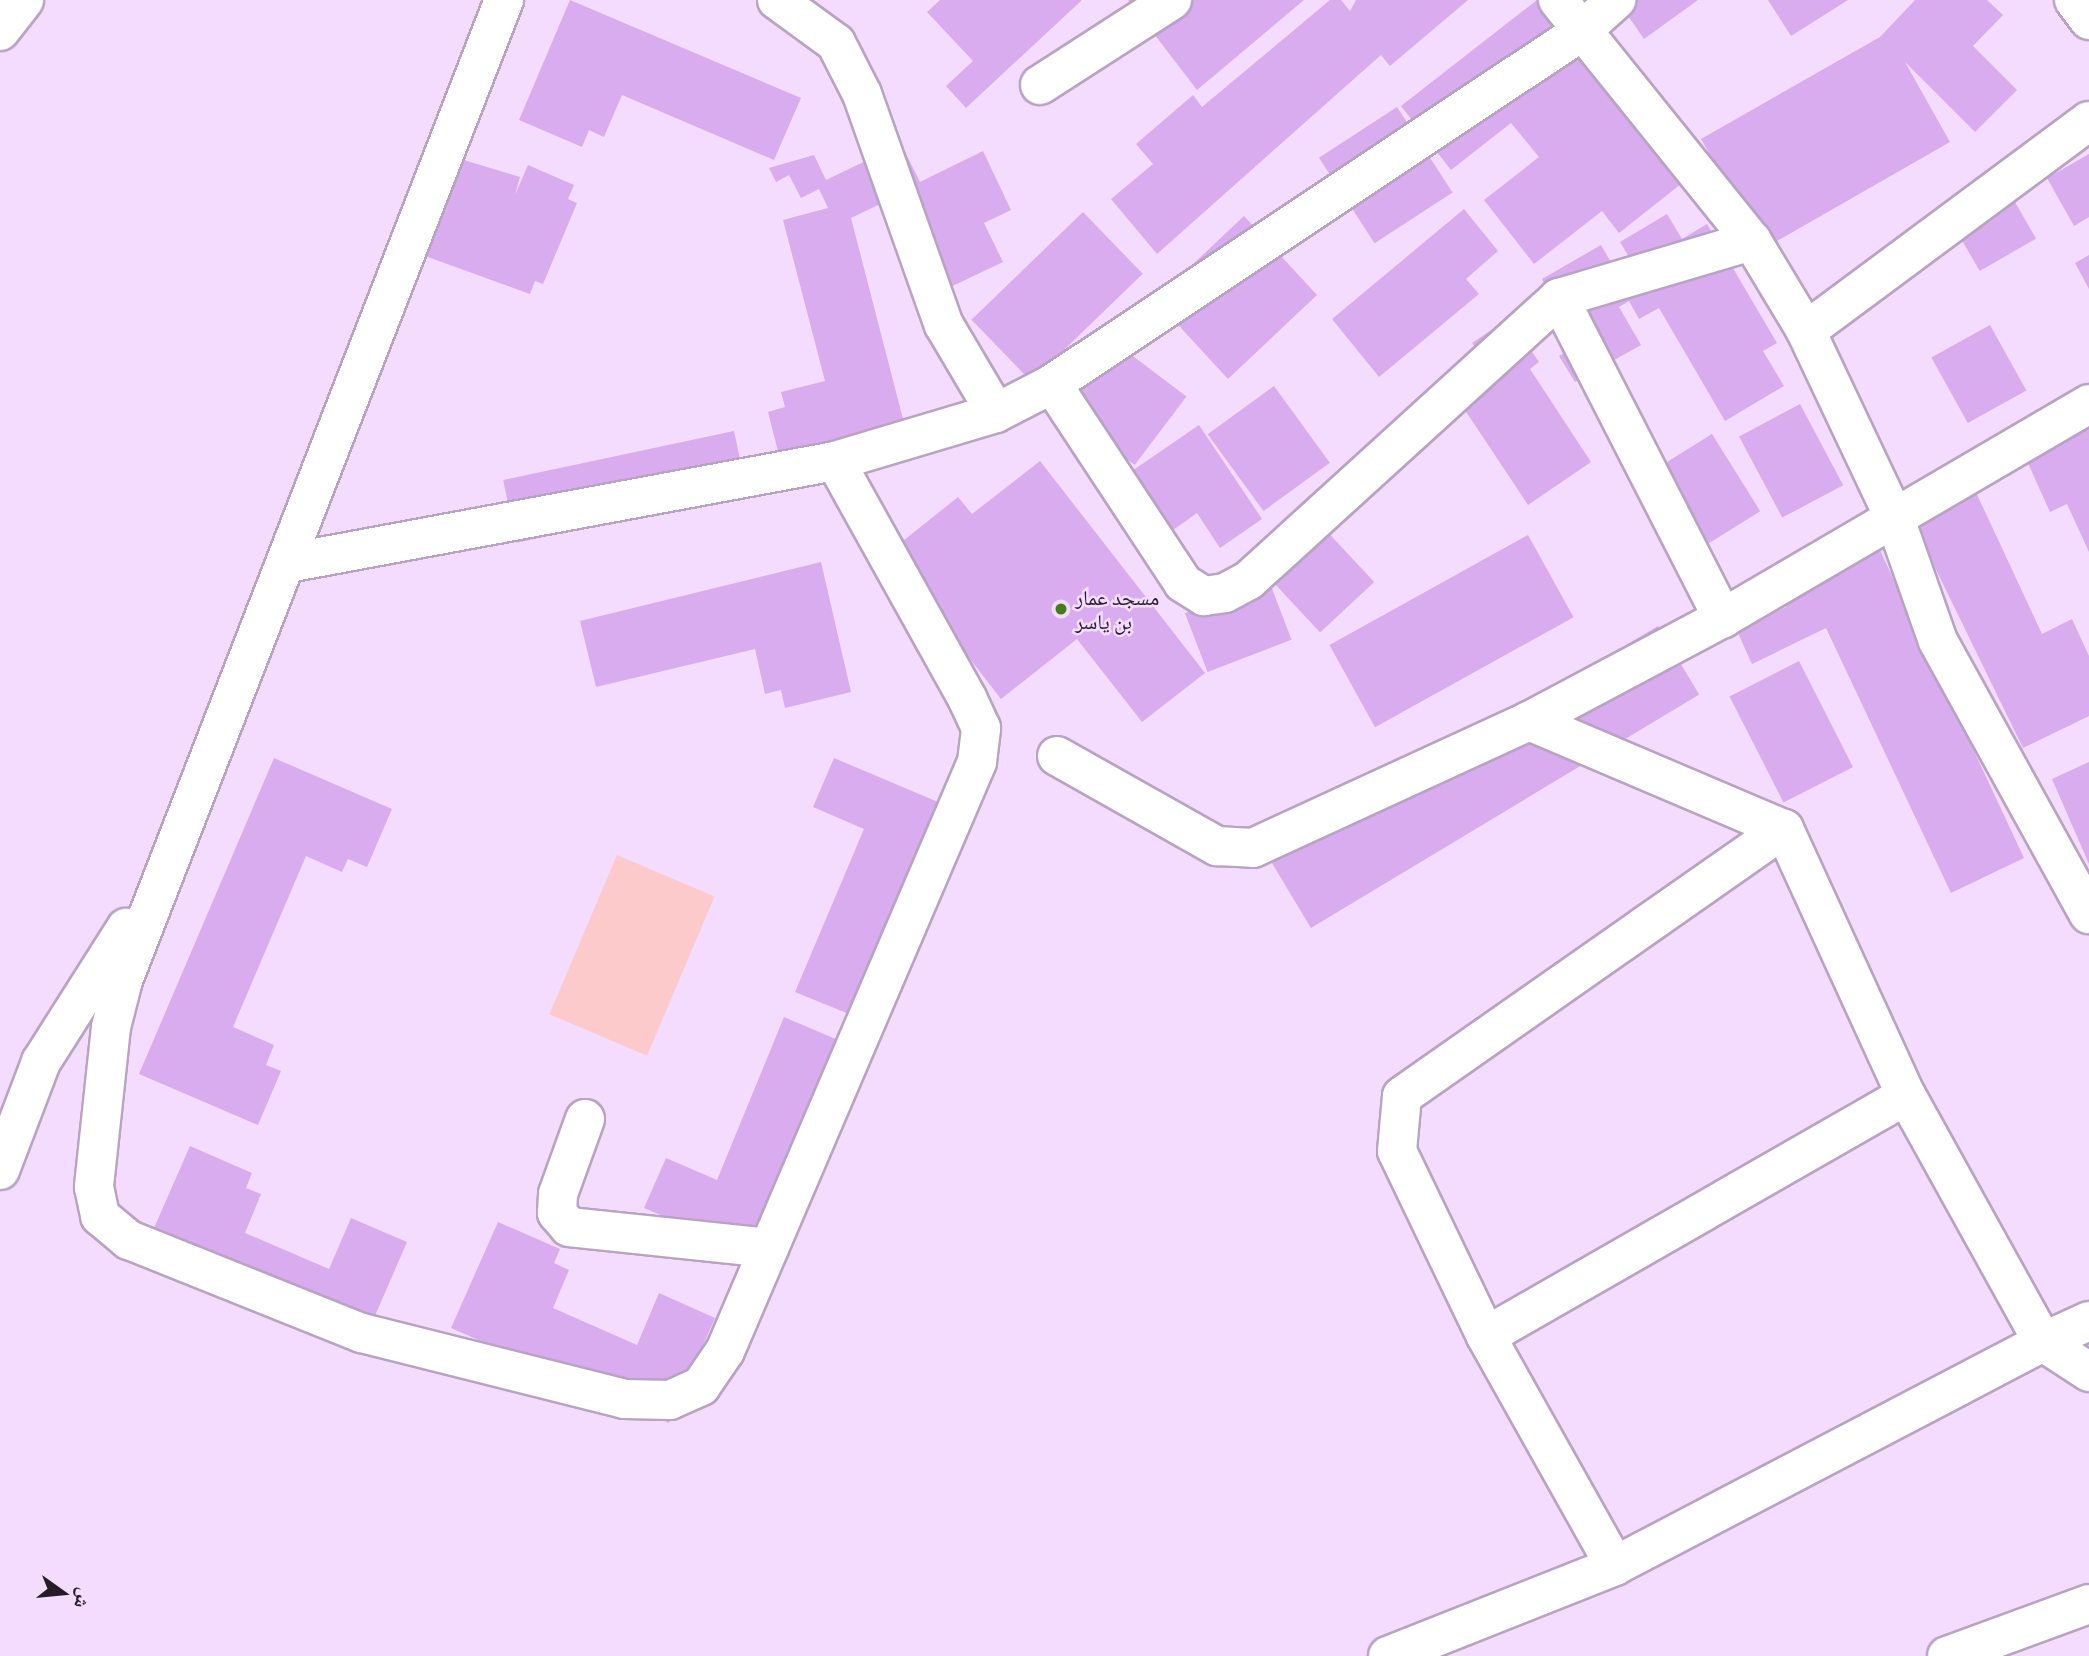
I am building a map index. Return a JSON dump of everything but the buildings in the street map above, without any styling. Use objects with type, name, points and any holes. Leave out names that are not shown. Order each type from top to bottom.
[{"type":"street","points":[[0,31],[24,0]]},
{"type":"street","points":[[504,0],[288,563],[168,865],[111,1027],[94,1187],[100,1216],[129,1240],[362,1334],[625,1399],[670,1400],[701,1386],[724,1351],[977,762],[981,728],[835,461]]},
{"type":"street","points":[[777,0],[836,43],[862,94],[944,325],[996,413]]},
{"type":"street","points":[[1040,85],[1172,0]]},
{"type":"street","points":[[1558,0],[1579,33],[1752,241],[1806,331],[1895,519],[1938,641],[2089,914]]},
{"type":"street","points":[[288,563],[835,461],[996,413],[1052,384],[1579,33],[1616,0]]},
{"type":"street","points":[[2074,0],[2089,20]]},
{"type":"street","points":[[1806,331],[2089,121]]},
{"type":"street","points":[[1052,384],[1183,583],[1204,596],[1225,593],[1249,580],[1559,298],[1752,241]]},
{"type":"street","points":[[1559,298],[1723,618]]},
{"type":"street","points":[[1057,756],[1217,846],[1253,848],[1529,721],[1723,618],[2089,404]]},
{"type":"street","points":[[1529,721],[1784,830],[1906,1095],[2043,1342],[2089,1372]]},
{"type":"street","points":[[1615,1566],[1486,1336],[1397,1151],[1402,1096],[1784,830]]},
{"type":"street","points":[[0,1170],[41,1062],[168,865]]},
{"type":"street","points":[[1486,1336],[1906,1095]]},
{"type":"street","points":[[585,1119],[558,1194],[557,1213],[569,1227],[769,1248]]},
{"type":"street","points":[[1388,1656],[1615,1566],[2043,1342],[2089,1321]]},
{"type":"street","points":[[1947,1656],[2089,1604]]},
{"type":"shaded area","points":[[617,855],[715,896],[647,1056],[549,1014]]},
{"type":"place","name":"مسجد عمار بن ياسر","points":[[1061,609]]}]
